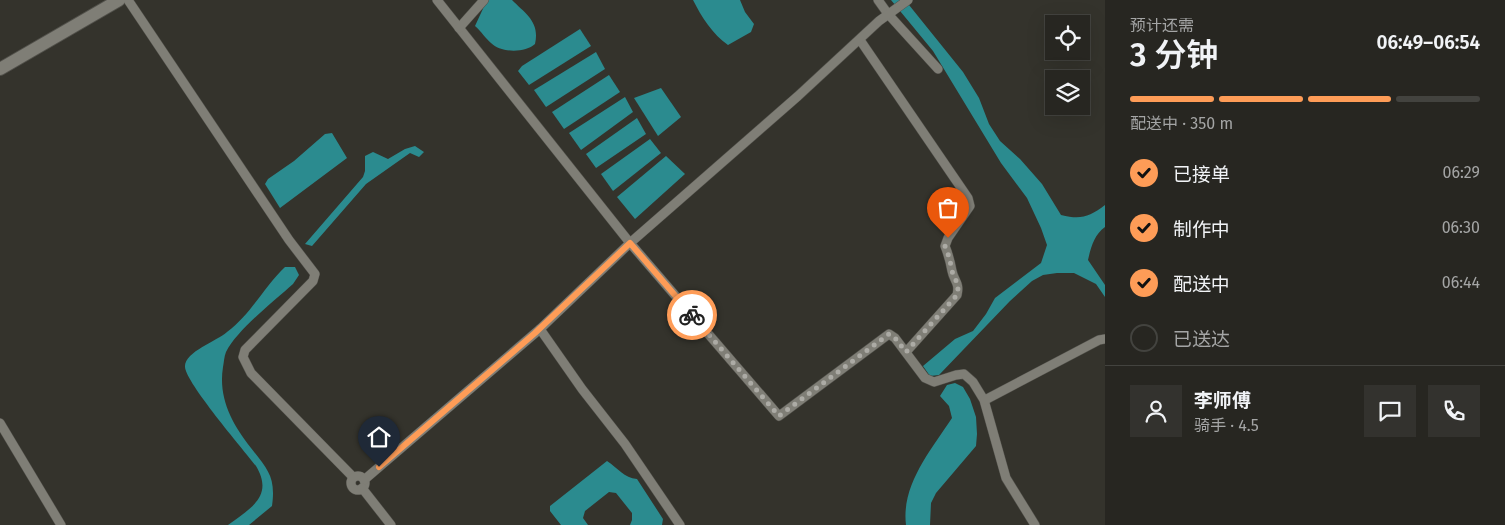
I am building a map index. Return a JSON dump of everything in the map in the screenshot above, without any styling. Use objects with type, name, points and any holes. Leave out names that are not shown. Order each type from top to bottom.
[{"type":"street","points":[[0,69],[119,0]]},
{"type":"street","points":[[128,0],[289,240],[315,274],[313,281],[245,350],[243,357],[251,373],[353,477],[350,482],[352,487],[358,490],[540,329],[630,243],[891,12],[908,0]]},
{"type":"street","points":[[437,0],[630,243],[779,416],[889,334],[895,338],[925,378],[934,382],[964,374],[973,382],[984,400],[1006,478],[1035,525]]},
{"type":"street","points":[[460,28],[484,0]]},
{"type":"street","points":[[878,0],[891,12],[938,69]]},
{"type":"street","points":[[860,40],[968,198],[970,206],[948,238],[945,246],[959,288],[957,295],[906,352]]},
{"type":"street","points":[[540,329],[582,389],[625,444],[680,525]]},
{"type":"street","points":[[984,400],[1099,340],[1105,339]]},
{"type":"street","points":[[0,423],[61,525]]},
{"type":"street","points":[[363,484],[391,525]]},
{"type":"water","points":[[487,0],[512,0],[527,14],[534,24],[535,44],[525,49],[513,51],[501,49],[489,41],[475,26]]},
{"type":"water","points":[[693,0],[740,0],[745,12],[754,24],[751,32],[728,45],[708,25]]},
{"type":"water","points":[[891,0],[905,0],[963,72],[979,98],[989,124],[1000,141],[1020,159],[1042,184],[1061,215],[1084,216],[1105,205],[1105,227],[1096,238],[1088,260],[1105,285],[1105,297],[1096,284],[1074,273],[1043,275],[1032,281],[1010,301],[939,375],[930,376],[923,366],[955,339],[973,331],[995,298],[1041,263],[1047,245],[1027,198],[1001,163],[933,51]]},
{"type":"water","points":[[580,29],[591,46],[529,85],[518,71],[522,66]]},
{"type":"water","points":[[596,52],[605,69],[546,107],[534,90]]},
{"type":"water","points":[[609,75],[620,92],[564,129],[552,112]]},
{"type":"water","points":[[661,88],[681,117],[658,136],[634,98]]},
{"type":"water","points":[[625,97],[633,112],[581,150],[569,133]]},
{"type":"water","points":[[637,118],[646,134],[596,168],[586,154]]},
{"type":"water","points":[[332,133],[347,158],[280,208],[265,184],[268,179],[294,161],[325,134]]},
{"type":"water","points":[[650,139],[661,153],[613,191],[601,174]]},
{"type":"water","points":[[415,146],[424,152],[419,157],[410,153],[366,184],[312,246],[305,244],[363,177],[365,156],[373,152],[388,159],[405,149]]},
{"type":"water","points":[[666,156],[685,174],[635,219],[617,197]]},
{"type":"water","points":[[285,267],[295,267],[299,275],[293,284],[238,334],[225,356],[222,378],[228,410],[238,430],[266,468],[273,488],[272,506],[249,525],[228,525],[252,507],[257,500],[261,493],[261,476],[256,466],[195,387],[185,367],[186,362],[195,352],[236,325]]},
{"type":"water","points":[[955,383],[963,387],[970,399],[976,417],[976,446],[936,493],[931,503],[930,525],[906,525],[908,496],[919,468],[952,418],[949,406],[940,396],[947,385]]},
{"type":"water","points":[[607,461],[625,475],[637,479],[663,519],[662,525],[630,525],[632,513],[616,493],[609,492],[585,511],[583,518],[588,525],[561,525],[550,511],[550,506]]},
{"type":"way so far","points":[[692,315],[779,416],[889,334],[895,338],[906,352],[957,295],[959,288],[945,246],[948,238]]},
{"type":"route","points":[[379,467],[535,333],[630,243],[692,315]]}]
